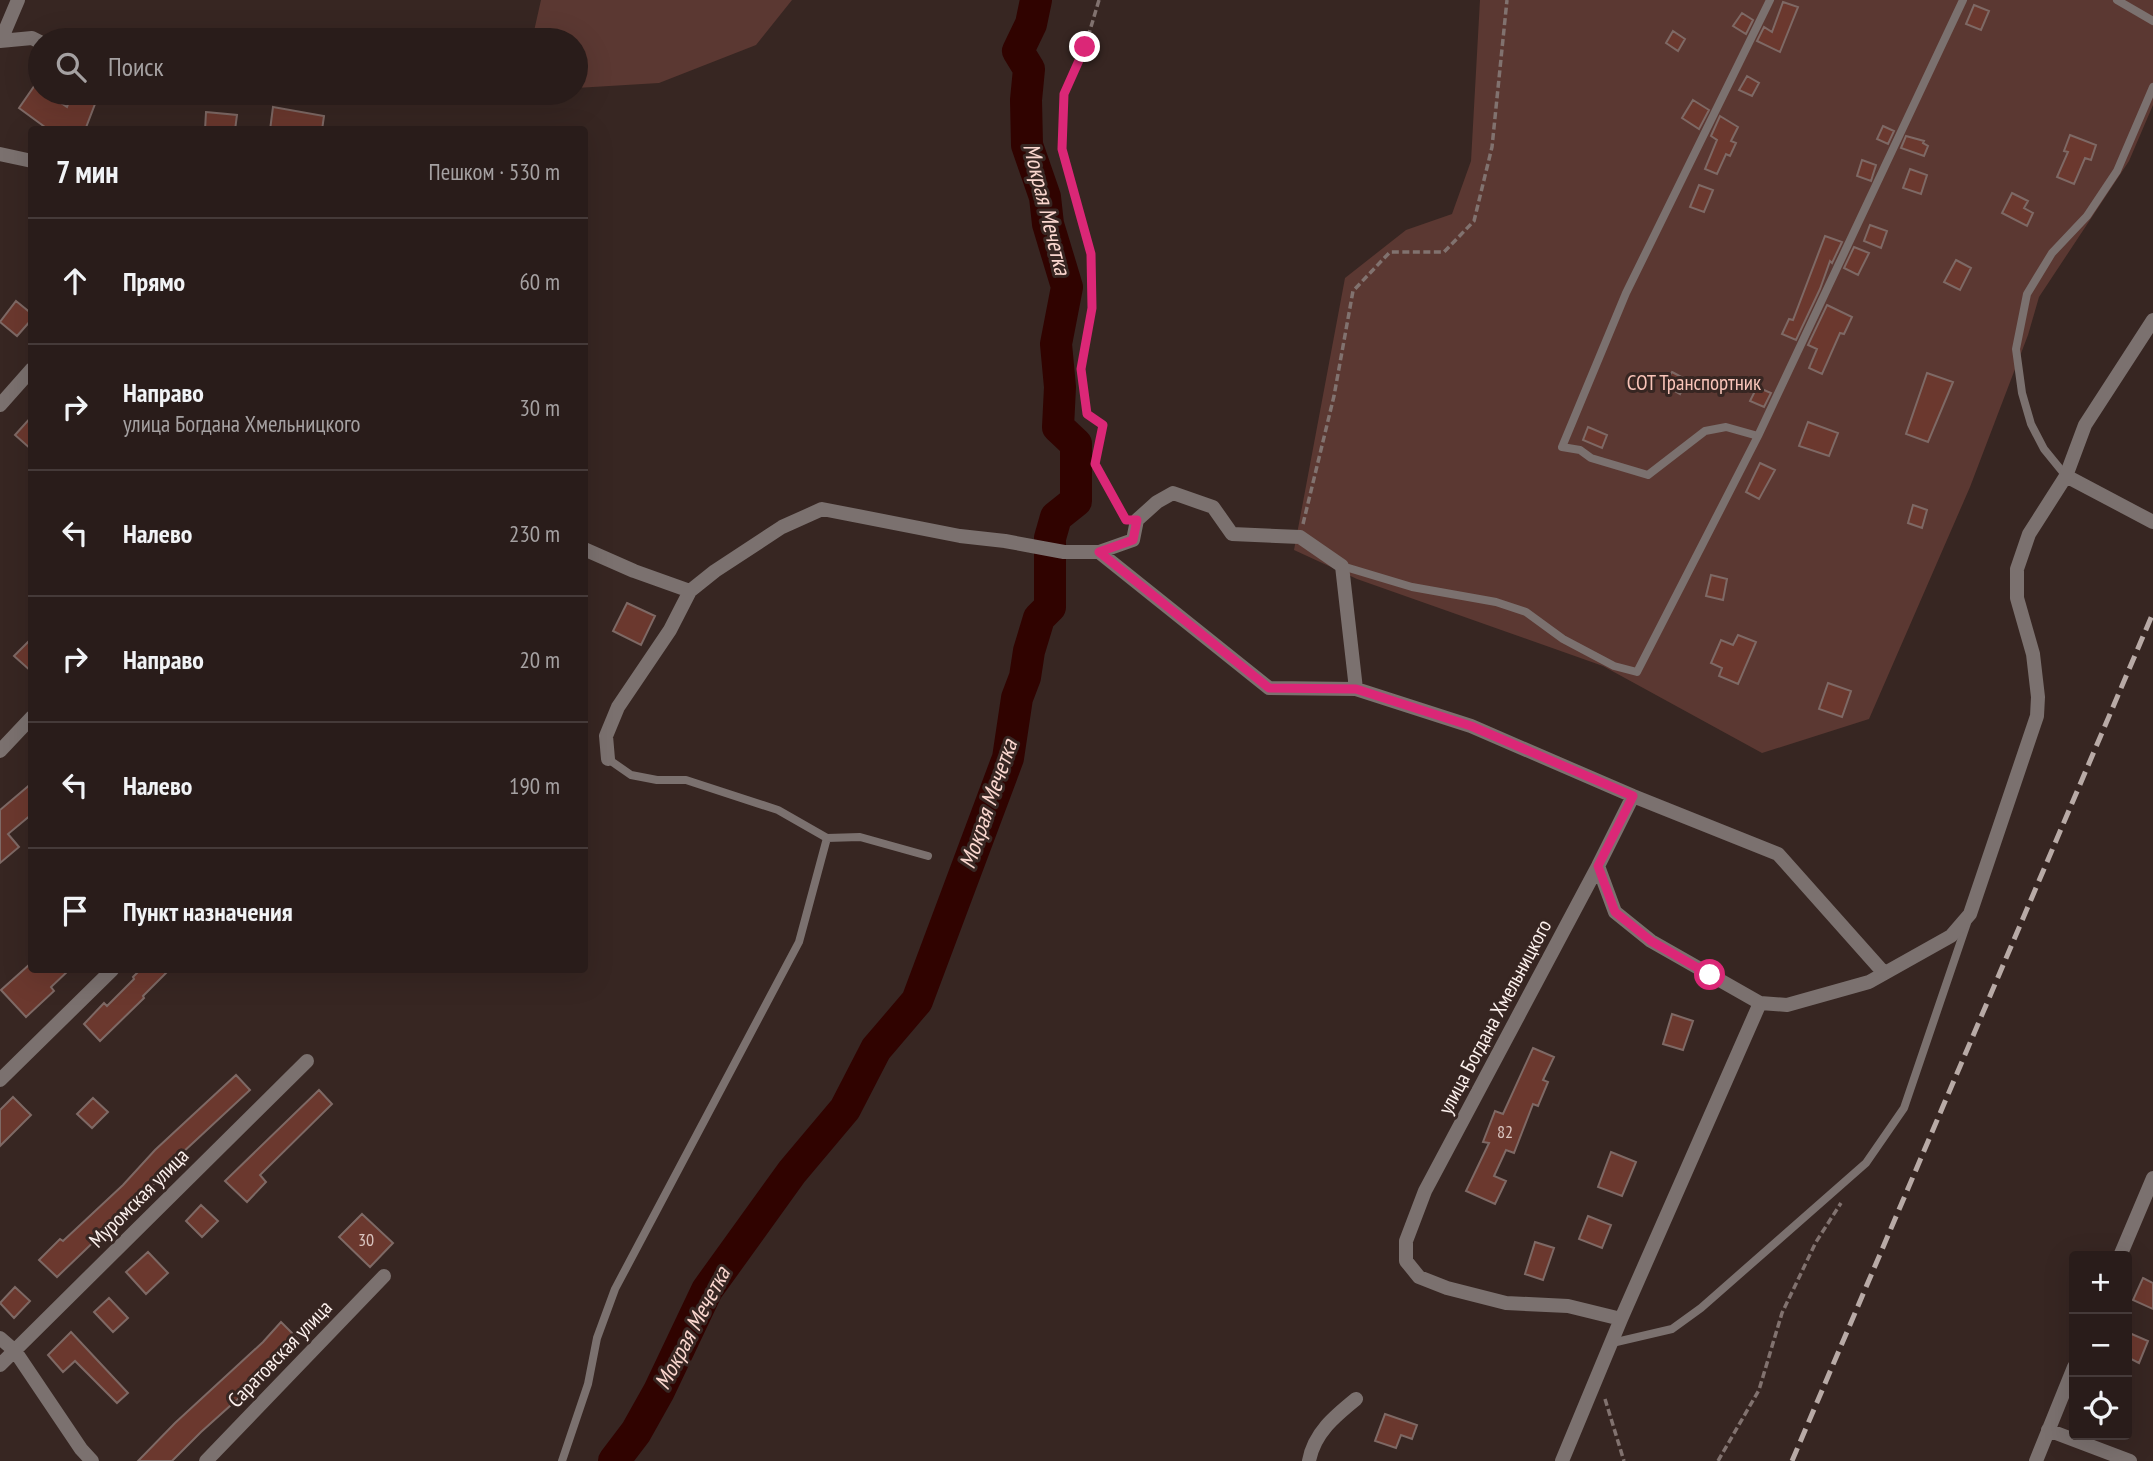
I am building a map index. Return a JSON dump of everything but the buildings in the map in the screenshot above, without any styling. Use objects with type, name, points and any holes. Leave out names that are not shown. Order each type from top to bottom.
[{"type":"street","points":[[18,0],[0,40],[28,38]]},
{"type":"street","points":[[0,154],[28,160]]},
{"type":"street","points":[[1598,866],[1615,912],[1651,941],[1760,1003],[1787,1005],[1869,982],[1951,936],[1970,914],[2037,716],[2034,654],[2017,598],[2017,569],[2029,534],[2066,476],[2085,425],[2153,320]]},
{"type":"street","points":[[0,405],[28,374]]},
{"type":"street","points":[[2066,476],[2153,522]]},
{"type":"street","points":[[608,759],[606,736],[618,707],[670,630],[690,591],[715,571],[782,527],[822,509],[1040,549],[1099,552],[1133,540],[1137,520],[1157,502],[1173,493],[1213,507],[1232,534],[1300,537],[1342,566],[1356,689]]},
{"type":"street","points":[[588,551],[690,591]]},
{"type":"street","points":[[1099,552],[1269,688],[1356,689],[1471,726],[1633,796],[1778,854],[1884,973]]},
{"type":"street","points":[[0,751],[28,720]]},
{"type":"street","name":"улица Богдана Хмельницкого","points":[[1621,1319],[1568,1306],[1506,1303],[1447,1288],[1419,1277],[1406,1261],[1406,1241],[1425,1191],[1633,796]]},
{"type":"street","points":[[0,1080],[109,973]]},
{"type":"street","points":[[1562,1461],[1621,1319],[1760,1003]]},
{"type":"street","name":"Муромская улица","points":[[0,1365],[307,1061]]},
{"type":"street","points":[[2122,1251],[2153,1178]]},
{"type":"street","name":"Саратовская улица","points":[[206,1461],[384,1276]]},
{"type":"street","points":[[0,1338],[15,1351],[81,1449],[92,1461]]},
{"type":"street","points":[[2036,1461],[2070,1377]]},
{"type":"street","points":[[1309,1461],[1311,1450],[1331,1419],[1356,1399]]},
{"type":"street","points":[[2048,1430],[2130,1461]]},
{"type":"lane","points":[[1758,436],[1726,427],[1705,432],[1648,475],[1591,458],[1580,450],[1562,447],[1626,293],[1770,0]]},
{"type":"lane","points":[[1342,566],[1412,587],[1496,602],[1526,612],[1563,639],[1614,666],[1637,673],[1758,436],[1963,0]]},
{"type":"lane","points":[[2117,0],[2153,21]]},
{"type":"lane","points":[[2066,476],[2044,449],[2031,424],[2022,393],[2017,349],[2027,294],[2052,253],[2087,216],[2117,171],[2153,87]]},
{"type":"lane","points":[[608,759],[631,775],[657,780],[685,780],[778,810],[827,838],[860,837],[929,856]]},
{"type":"lane","points":[[562,1461],[588,1384],[597,1338],[614,1289],[799,942],[827,838]]},
{"type":"lane","points":[[1612,1343],[1672,1329],[1700,1308],[1866,1163],[1905,1108],[1970,914]]},
{"type":"path","points":[[1099,0],[1085,47],[1064,94],[1062,149],[1091,254],[1092,308],[1081,369],[1087,414],[1103,425],[1095,464],[1126,520],[1137,520]]},
{"type":"path","points":[[1300,537],[1334,396],[1353,291],[1390,252],[1444,252],[1474,221],[1492,147],[1507,0]]},
{"type":"path","points":[[1718,1461],[1759,1390],[1787,1301],[1816,1242],[1845,1197]]},
{"type":"path","points":[[1599,1376],[1624,1461]]},
{"type":"green space","points":[[541,0],[792,0],[756,45],[659,83],[588,87],[588,28],[535,28]]},
{"type":"green space","name":"СОТ Транспортник","points":[[1480,0],[2153,0],[2153,105],[2129,161],[2039,297],[2028,335],[1970,487],[1869,719],[1762,753],[1603,666],[1357,579],[1294,550],[1345,278],[1406,230],[1452,214],[1471,161]]},
{"type":"waterway","name":"Мокрая Мечетка","points":[[614,1461],[636,1432],[659,1391],[707,1290],[792,1172],[845,1109],[876,1049],[917,1001],[1008,758],[1017,698],[1025,677],[1029,651],[1039,618],[1050,607],[1050,538],[1056,517],[1076,501],[1076,444],[1058,427],[1060,387],[1056,344],[1067,287],[1048,224],[1045,197],[1027,145],[1026,100],[1029,69],[1018,51],[1031,24],[1036,0]]},
{"type":"railway","points":[[1792,1461],[2153,613]]},
{"type":"route","points":[[1085,47],[1064,94],[1062,149],[1091,254],[1092,308],[1081,369],[1087,414],[1103,425],[1095,464],[1126,520],[1137,520],[1133,540],[1099,552],[1269,688],[1356,689],[1471,726],[1633,796],[1598,866],[1615,912],[1651,941],[1710,975]]}]
